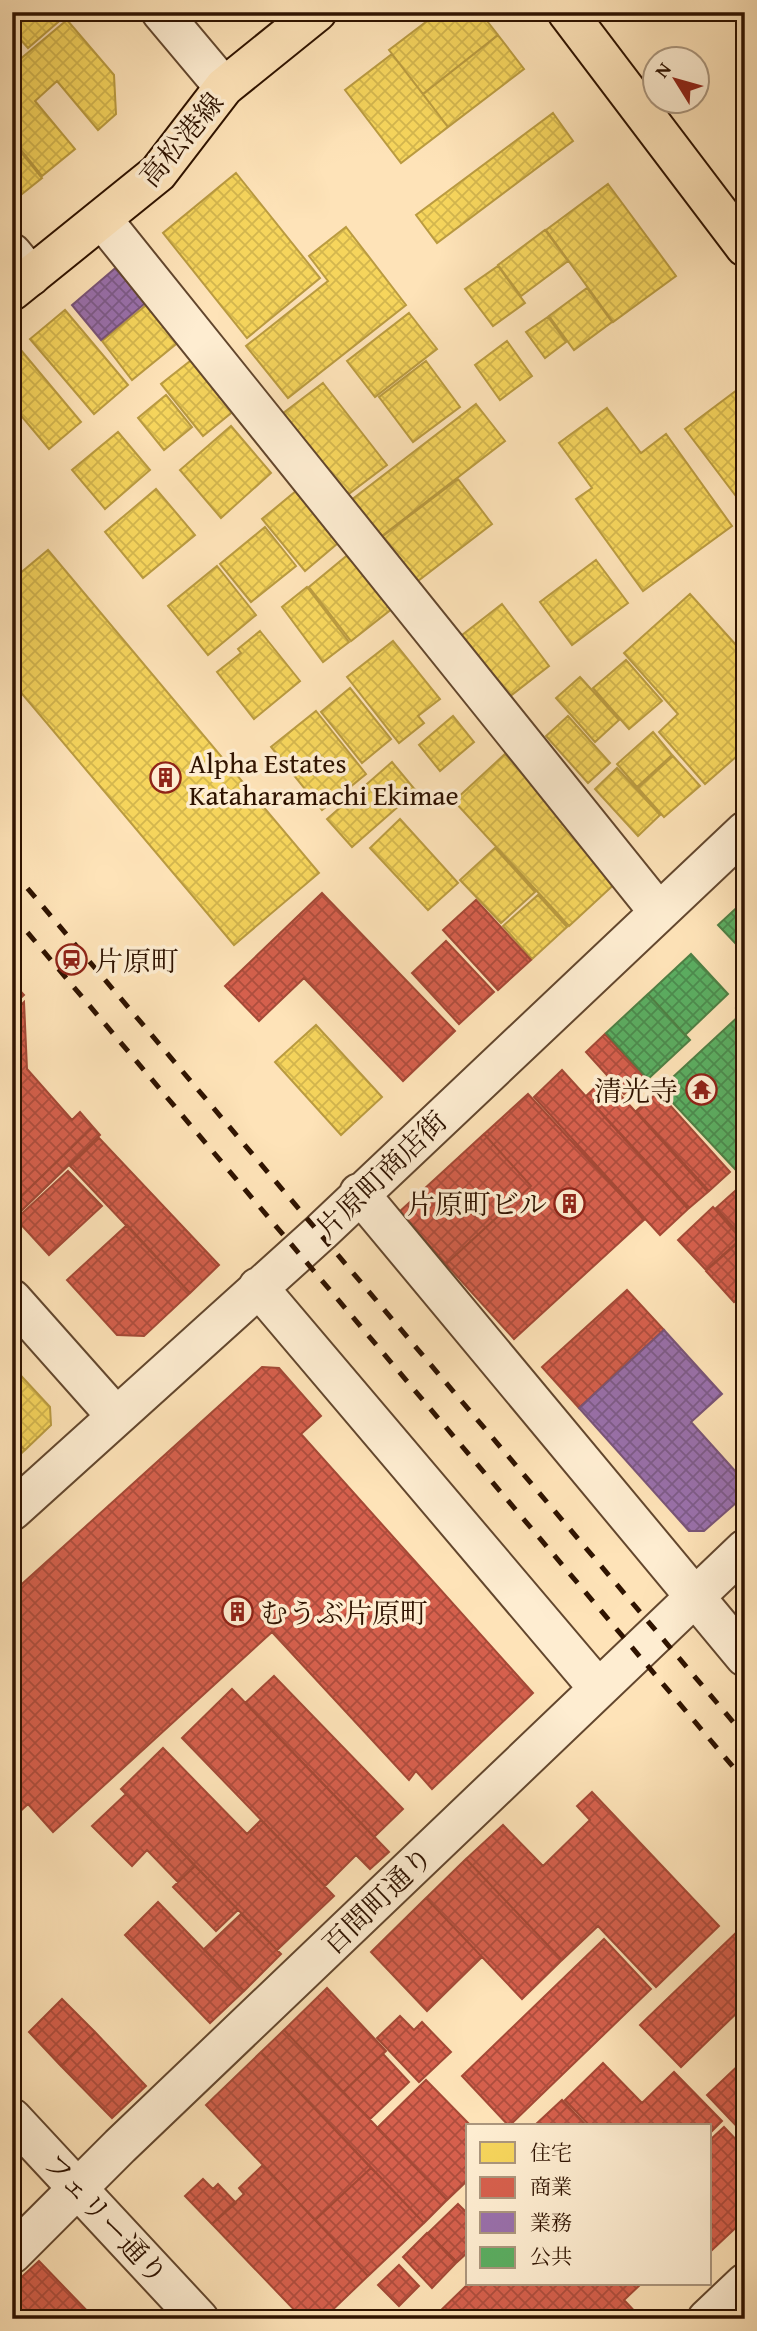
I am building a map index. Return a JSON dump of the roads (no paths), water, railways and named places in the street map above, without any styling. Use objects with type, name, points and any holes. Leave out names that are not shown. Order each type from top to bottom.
[{"type":"main road","name":"高松港線","points":[[18,273],[102,219],[158,173],[224,87],[317,12]]},
{"type":"main road","points":[[567,12],[745,247]]},
{"type":"street","points":[[161,12],[224,87]]},
{"type":"street","points":[[102,219],[658,911]]},
{"type":"street","name":"片原町商店街","points":[[12,1511],[258,1287],[745,831]]},
{"type":"street","points":[[359,1193],[745,1657]]},
{"type":"street","points":[[258,1287],[598,1688]]},
{"type":"street","points":[[12,1299],[116,1416]]},
{"type":"street","name":"百間町通り","points":[[12,2254],[745,1549]]},
{"type":"street","name":"フェリー通り","points":[[12,2118],[199,2319]]},
{"type":"street","points":[[707,2319],[745,2283]]},
{"type":"railway","points":[[12,870],[745,1736]]},
{"type":"railway","points":[[12,914],[745,1781]]},
{"type":"place","name":"Alpha Estates Kataharamachi Ekimae","points":[[166,778]]},
{"type":"place","name":"片原町","points":[[72,960]]},
{"type":"place","name":"清光寺","points":[[701,1090]]},
{"type":"place","name":"片原町ビル","points":[[570,1203]]},
{"type":"place","name":"むうぶ片原町","points":[[237,1612]]}]
